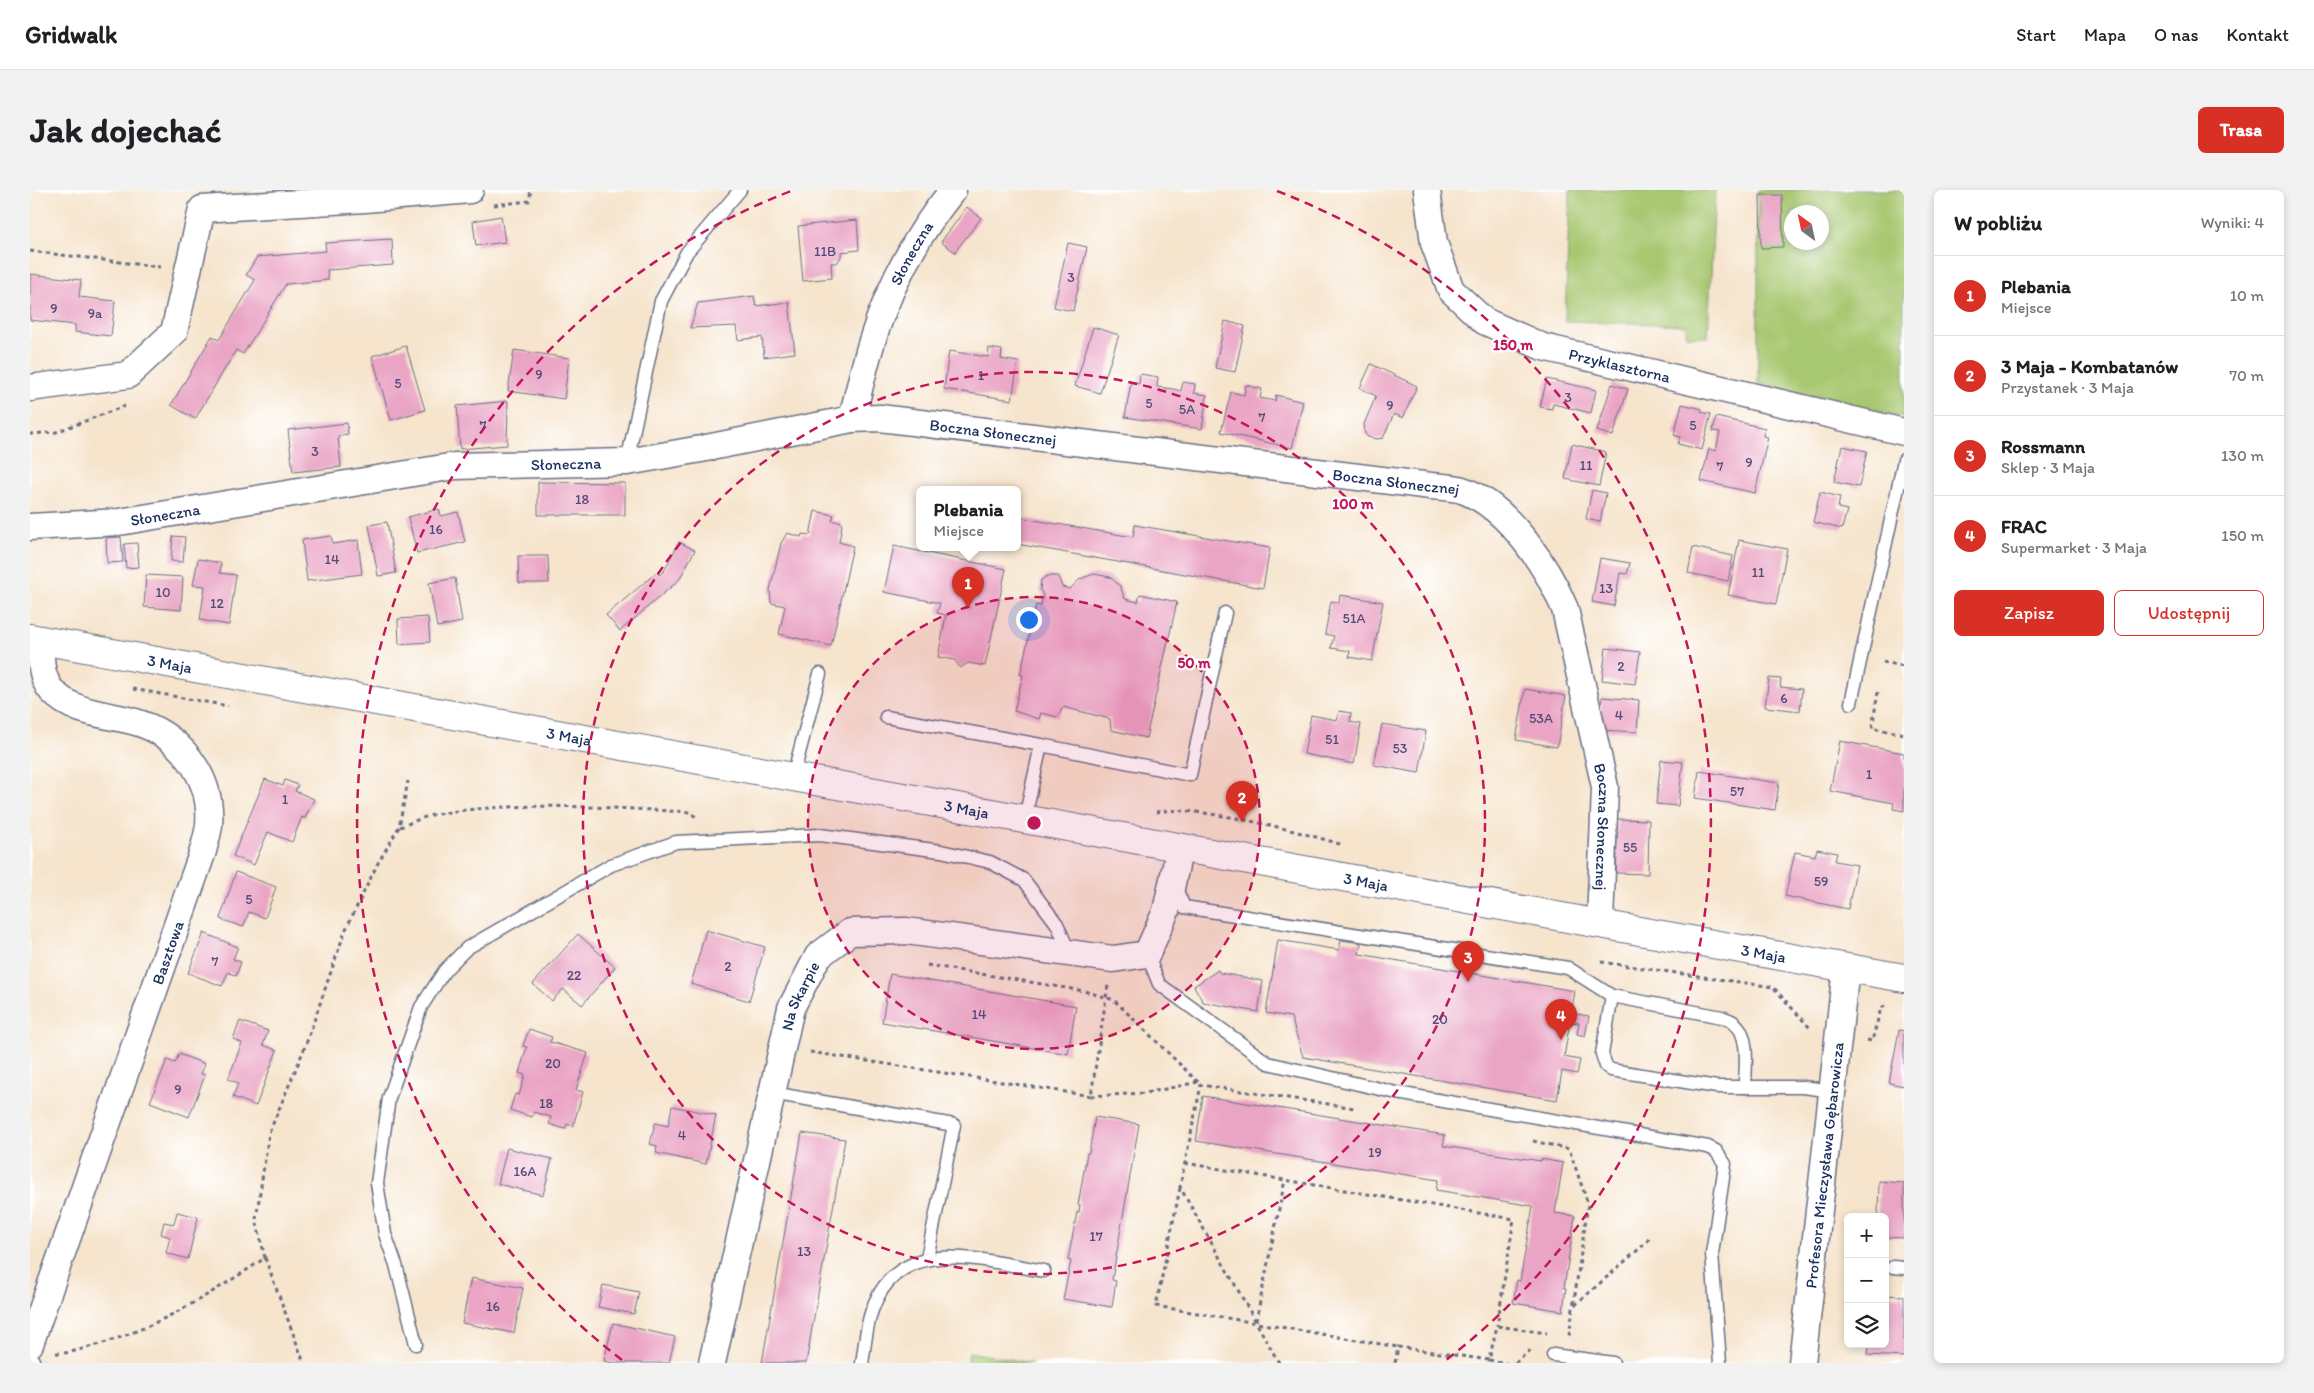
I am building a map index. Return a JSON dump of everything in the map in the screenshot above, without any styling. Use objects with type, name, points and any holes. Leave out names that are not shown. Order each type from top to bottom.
[{"type":"street","points":[[30,388],[128,375],[174,332],[202,199],[470,190]]},
{"type":"street","name":"Słoneczna","points":[[30,527],[119,522],[455,466],[627,462],[701,450],[852,419],[872,340],[899,276],[919,238],[953,190]]},
{"type":"street","name":"Przyklasztorna","points":[[1427,190],[1434,243],[1451,290],[1484,321],[1543,347],[1904,432]]},
{"type":"street","name":"Boczna Słonecznej","points":[[852,419],[880,418],[1464,490],[1480,498],[1518,532],[1557,590],[1565,609],[1604,787],[1600,924]]},
{"type":"street","name":"3 Maja","points":[[35,639],[1904,978]]},
{"type":"street","name":"Basztowa","points":[[35,639],[42,670],[51,690],[66,702],[94,713],[134,722],[159,732],[178,745],[196,767],[204,786],[209,825],[203,851],[39,1348]]},
{"type":"street","points":[[1147,954],[1166,911],[1180,847]]},
{"type":"street","name":"Na Skarpie","points":[[712,1363],[791,1008],[818,956],[850,932],[906,931],[1113,959],[1147,954]]},
{"type":"street","name":"Profesora Mieczysława Gębarowicza","points":[[1802,1363],[1846,968]]},
{"type":"lane","points":[[627,462],[661,301],[687,252],[740,190]]},
{"type":"lane","points":[[1851,703],[1904,460]]},
{"type":"lane","points":[[886,718],[1190,775],[1225,613]]},
{"type":"lane","points":[[793,776],[820,674]]},
{"type":"lane","points":[[1025,818],[1041,746]]},
{"type":"lane","points":[[416,1344],[396,1265],[385,1234],[377,1183],[389,1098],[421,1007],[445,970],[467,948],[612,866],[676,842],[820,835],[941,851],[990,862],[1024,880],[1057,924],[1070,954]]},
{"type":"lane","points":[[1172,882],[1184,907],[1568,968],[1612,996],[1722,1017],[1734,1022],[1744,1038],[1745,1087]]},
{"type":"lane","points":[[1147,954],[1159,984],[1268,1063],[1397,1094],[1708,1146],[1716,1151],[1725,1164],[1712,1254],[1720,1363]]},
{"type":"lane","points":[[1612,996],[1602,1054],[1606,1066],[1611,1070],[1716,1087],[1803,1088],[1833,1091]]},
{"type":"lane","points":[[772,1093],[954,1125],[927,1258]]},
{"type":"lane","points":[[862,1363],[872,1311],[880,1292],[892,1276],[927,1258],[948,1256],[1044,1270]]},
{"type":"lane","points":[[30,1354],[34,1363]]},
{"type":"lane","points":[[1553,1355],[1613,1363]]},
{"type":"path","points":[[491,205],[529,201],[531,190]]},
{"type":"path","points":[[30,252],[188,270]]},
{"type":"path","points":[[30,434],[56,432],[132,404]]},
{"type":"path","points":[[1882,671],[1884,662]]},
{"type":"path","points":[[1878,690],[1872,728],[1904,734]]},
{"type":"path","points":[[304,1363],[265,1258],[256,1219],[269,1132],[305,1047],[345,931],[378,863],[399,827],[408,781]]},
{"type":"path","points":[[399,827],[430,816],[503,808],[620,808],[690,812],[724,840]]},
{"type":"path","points":[[926,965],[1084,991],[1114,1000],[1199,1084]]},
{"type":"path","points":[[1091,1096],[1106,998]]},
{"type":"path","points":[[783,1048],[1091,1096],[1146,1093],[1199,1084],[1356,1108]]},
{"type":"path","points":[[1199,1084],[1156,1306],[1505,1363]]},
{"type":"path","points":[[1530,1140],[1569,1149],[1588,1204],[1575,1305],[1569,1336]]},
{"type":"path","points":[[1185,1163],[1514,1219],[1497,1326],[1489,1360]]},
{"type":"path","points":[[1256,1322],[1285,1180]]},
{"type":"path","points":[[1180,1188],[1279,1363]]},
{"type":"path","points":[[1575,1305],[1648,1242],[1650,1236]]},
{"type":"path","points":[[39,1348],[65,1354],[113,1341],[223,1286],[265,1258]]},
{"type":"path","points":[[1497,1326],[1551,1334]]},
{"type":"path","points":[[1560,1335],[1577,1338]]},
{"type":"path","points":[[1395,1363],[1398,1347]]},
{"type":"green space","points":[[1570,190],[1715,190],[1708,337],[1686,336],[1686,325],[1565,321]]},
{"type":"green space","points":[[1758,190],[1904,190],[1904,417],[1758,383]]},
{"type":"green space","points":[[969,1352],[1032,1363],[967,1363]]},
{"type":"building","points":[[1760,195],[1782,195],[1783,247],[1761,248]]},
{"type":"building","points":[[967,207],[981,218],[955,252],[941,242]]},
{"type":"building","points":[[501,216],[505,242],[476,246],[473,221]]},
{"type":"building","points":[[857,220],[859,250],[841,252],[841,257],[837,263],[831,263],[832,278],[803,281],[798,226]]},
{"type":"building","points":[[392,239],[393,265],[327,270],[328,280],[286,284],[243,354],[236,350],[195,419],[171,405],[212,336],[219,340],[255,280],[246,275],[257,257],[326,251],[325,243]]},
{"type":"building","points":[[1068,243],[1087,247],[1073,311],[1054,307]]},
{"type":"building","points":[[30,274],[81,280],[79,297],[115,301],[111,336],[75,332],[75,325],[30,320]]},
{"type":"building","points":[[754,296],[756,306],[789,302],[795,353],[764,357],[762,337],[738,340],[736,326],[690,328],[698,303]]},
{"type":"building","points":[[1225,321],[1245,326],[1235,372],[1215,368]]},
{"type":"building","points":[[1093,327],[1119,335],[1100,393],[1075,386]]},
{"type":"building","points":[[406,346],[425,410],[391,420],[372,356]]},
{"type":"building","points":[[989,348],[1002,350],[1001,359],[1018,362],[1012,400],[944,389],[949,351],[988,357]]},
{"type":"building","points":[[514,350],[569,358],[564,399],[508,391]]},
{"type":"building","points":[[1371,364],[1417,386],[1403,418],[1394,414],[1383,438],[1377,439],[1368,437],[1365,434],[1364,424],[1376,396],[1360,388]]},
{"type":"building","points":[[1140,374],[1158,377],[1157,387],[1181,391],[1183,382],[1195,384],[1194,393],[1207,395],[1202,429],[1125,417],[1131,382],[1139,384]]},
{"type":"building","points":[[1547,379],[1596,390],[1591,413],[1553,404],[1552,409],[1540,407]]},
{"type":"building","points":[[1612,384],[1628,389],[1613,436],[1597,431]]},
{"type":"building","points":[[1246,385],[1262,389],[1260,398],[1275,401],[1276,395],[1303,402],[1292,448],[1221,432],[1231,392],[1244,395]]},
{"type":"building","points":[[508,401],[507,445],[460,449],[457,406]]},
{"type":"building","points":[[1682,404],[1702,409],[1701,412],[1711,414],[1702,450],[1678,444],[1680,437],[1674,435]]},
{"type":"building","points":[[1716,417],[1765,428],[1763,436],[1768,437],[1755,493],[1701,481],[1709,449],[1716,451],[1720,432],[1713,431]]},
{"type":"building","points":[[347,423],[348,434],[338,436],[341,467],[293,472],[288,430]]},
{"type":"building","points":[[1572,444],[1606,452],[1599,486],[1565,479]]},
{"type":"building","points":[[1842,446],[1867,451],[1859,487],[1834,482]]},
{"type":"building","points":[[538,482],[625,483],[625,515],[538,515]]},
{"type":"building","points":[[1592,490],[1606,493],[1600,522],[1586,519]]},
{"type":"building","points":[[1820,492],[1840,497],[1838,508],[1847,510],[1842,529],[1813,522]]},
{"type":"building","points":[[439,509],[441,516],[458,512],[465,542],[417,553],[408,517]]},
{"type":"building","points":[[815,511],[834,515],[832,521],[840,521],[842,525],[839,542],[853,546],[831,646],[779,634],[785,606],[771,603],[770,590],[781,543],[787,533],[801,537],[802,534],[810,535]]},
{"type":"building","points":[[1021,518],[1133,537],[1135,525],[1270,548],[1263,588],[1021,545]]},
{"type":"building","points":[[387,522],[396,573],[378,576],[369,525]]},
{"type":"building","points":[[173,536],[185,537],[183,562],[171,561]]},
{"type":"building","points":[[331,536],[333,544],[358,540],[362,574],[307,581],[302,540]]},
{"type":"building","points":[[121,537],[123,562],[107,563],[106,538]]},
{"type":"building","points":[[1739,540],[1787,549],[1776,604],[1728,595]]},
{"type":"building","points":[[679,542],[695,550],[679,580],[620,631],[606,615],[657,572],[659,575],[664,571]]},
{"type":"building","points":[[137,543],[139,567],[126,568],[124,544]]},
{"type":"building","points":[[894,546],[1006,569],[985,666],[968,663],[960,668],[955,660],[938,657],[946,615],[937,613],[940,603],[884,592]]},
{"type":"building","points":[[1693,547],[1733,556],[1728,581],[1688,573]]},
{"type":"building","points":[[518,556],[548,556],[549,583],[519,583]]},
{"type":"building","points":[[1600,558],[1630,563],[1627,574],[1620,573],[1614,606],[1592,602]]},
{"type":"building","points":[[198,559],[221,563],[220,573],[236,575],[229,625],[200,620],[205,586],[193,585]]},
{"type":"building","points":[[1094,574],[1110,577],[1120,586],[1125,599],[1138,602],[1140,594],[1177,602],[1146,738],[1111,730],[1110,719],[1063,707],[1058,717],[1041,713],[1039,719],[1014,711],[1036,605],[1041,606],[1043,595],[1040,590],[1041,580],[1047,576],[1058,576],[1062,587],[1070,589],[1080,579]]},
{"type":"building","points":[[146,575],[183,577],[181,610],[144,607]]},
{"type":"building","points":[[455,578],[462,622],[437,627],[429,583]]},
{"type":"building","points":[[1340,595],[1383,602],[1372,661],[1349,657],[1350,651],[1331,648],[1334,636],[1325,634],[1331,601],[1339,603]]},
{"type":"building","points":[[428,617],[430,642],[399,644],[398,619]]},
{"type":"building","points":[[1606,648],[1640,652],[1635,684],[1602,680]]},
{"type":"building","points":[[1769,678],[1781,679],[1780,687],[1802,689],[1800,711],[1765,707]]},
{"type":"building","points":[[1525,689],[1566,696],[1557,747],[1516,740]]},
{"type":"building","points":[[1602,697],[1639,700],[1637,732],[1600,730]]},
{"type":"building","points":[[1339,711],[1351,713],[1350,722],[1361,724],[1354,764],[1304,754],[1311,715],[1337,720]]},
{"type":"building","points":[[1382,724],[1426,731],[1419,773],[1374,765]]},
{"type":"building","points":[[1840,741],[1904,753],[1904,811],[1893,809],[1894,803],[1830,791]]},
{"type":"building","points":[[1661,760],[1683,762],[1678,806],[1656,804]]},
{"type":"building","points":[[1699,771],[1779,783],[1775,810],[1695,798]]},
{"type":"building","points":[[265,779],[283,786],[285,780],[298,785],[295,791],[314,799],[305,818],[302,817],[292,842],[268,832],[254,865],[233,856]]},
{"type":"building","points":[[1617,819],[1649,820],[1648,874],[1616,873],[1617,854],[1612,854],[1612,839],[1617,839]]},
{"type":"building","points":[[1817,849],[1837,853],[1835,861],[1857,865],[1848,909],[1785,896],[1795,852],[1815,856]]},
{"type":"building","points":[[236,872],[276,887],[265,918],[249,912],[243,927],[220,919]]},
{"type":"building","points":[[706,930],[765,947],[749,1001],[691,984]]},
{"type":"building","points":[[204,933],[238,947],[233,959],[241,962],[236,976],[228,972],[222,986],[188,973]]},
{"type":"building","points":[[578,934],[615,967],[582,1005],[563,989],[552,1001],[533,984]]},
{"type":"building","points":[[1278,940],[1339,950],[1341,940],[1361,943],[1359,954],[1575,991],[1571,1013],[1589,1016],[1585,1036],[1577,1034],[1579,1023],[1570,1022],[1564,1057],[1580,1060],[1577,1074],[1562,1071],[1557,1100],[1303,1057],[1291,1017],[1266,1013]]},
{"type":"building","points":[[1218,970],[1220,973],[1263,981],[1258,1012],[1203,1002],[1194,986]]},
{"type":"building","points":[[890,974],[1076,1006],[1068,1054],[882,1022]]},
{"type":"building","points":[[240,1021],[268,1031],[263,1045],[277,1050],[256,1106],[233,1097],[238,1083],[228,1079],[242,1043],[233,1039]]},
{"type":"building","points":[[529,1029],[552,1037],[550,1042],[588,1053],[576,1090],[583,1092],[573,1126],[567,1124],[565,1129],[549,1124],[551,1117],[534,1112],[532,1117],[510,1110],[515,1094],[519,1095],[525,1075],[519,1073],[527,1047],[523,1046]]},
{"type":"building","points":[[1899,1030],[1904,1031],[1904,1086],[1889,1083]]},
{"type":"building","points":[[179,1054],[205,1064],[201,1074],[205,1075],[189,1117],[150,1102],[167,1060],[175,1063]]},
{"type":"building","points":[[1203,1096],[1445,1135],[1443,1146],[1563,1163],[1555,1213],[1575,1216],[1564,1288],[1566,1288],[1563,1311],[1513,1303],[1517,1280],[1520,1281],[1533,1206],[1436,1190],[1438,1180],[1196,1141]]},
{"type":"building","points":[[672,1106],[716,1115],[706,1164],[656,1153],[657,1146],[650,1144],[655,1123],[668,1126]]},
{"type":"building","points":[[1095,1117],[1139,1124],[1112,1280],[1116,1281],[1112,1307],[1063,1299],[1071,1261],[1068,1260],[1077,1212],[1079,1212],[1080,1205],[1078,1205]]},
{"type":"building","points":[[802,1133],[845,1139],[806,1363],[762,1363]]},
{"type":"building","points":[[507,1148],[552,1159],[543,1195],[498,1184]]},
{"type":"building","points":[[1879,1181],[1904,1183],[1904,1238],[1889,1237],[1889,1213],[1878,1213]]},
{"type":"building","points":[[177,1212],[198,1217],[188,1259],[166,1253],[170,1237],[161,1234],[164,1222],[174,1224]]},
{"type":"building","points":[[471,1278],[523,1288],[514,1333],[462,1323]]},
{"type":"building","points":[[603,1285],[639,1292],[634,1314],[598,1307]]},
{"type":"building","points":[[1889,1295],[1904,1296],[1904,1357],[1868,1355],[1869,1348],[1889,1348]]},
{"type":"building","points":[[613,1323],[675,1337],[669,1363],[613,1363],[604,1361]]},
{"type":"place","name":"Plebania","points":[[968,608]]},
{"type":"place","name":"3 Maja - Kombatanów","points":[[1242,822]]},
{"type":"place","name":"Rossmann","points":[[1468,982]]},
{"type":"place","name":"FRAC","points":[[1561,1040]]}]
